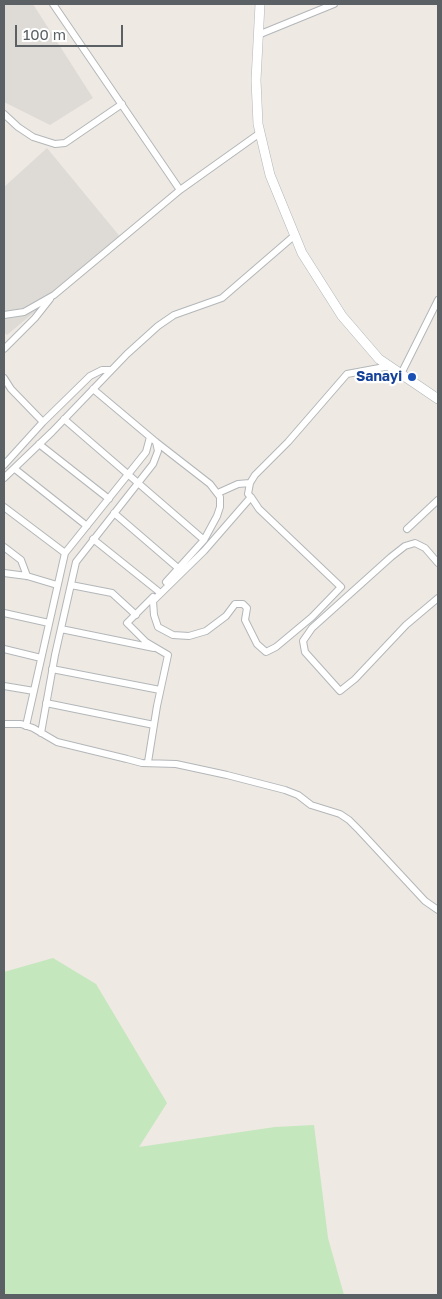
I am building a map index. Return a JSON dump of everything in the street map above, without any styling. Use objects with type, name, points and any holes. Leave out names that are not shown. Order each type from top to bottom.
[{"type":"main road","points":[[260,4],[256,80],[258,124],[270,176],[302,253],[342,316],[379,359],[438,399]]},
{"type":"street","points":[[53,4],[180,190]]},
{"type":"street","points":[[258,35],[334,4]]},
{"type":"street","points":[[4,114],[33,137],[55,144],[65,143],[122,104]]},
{"type":"street","points":[[4,316],[24,312],[54,294],[180,190],[260,133]]},
{"type":"street","points":[[4,478],[111,370],[158,326],[174,315],[222,298],[295,235]]},
{"type":"street","points":[[4,349],[35,318],[54,294]]},
{"type":"street","points":[[401,374],[438,300]]},
{"type":"street","points":[[251,497],[204,551],[153,601],[154,615],[158,627],[173,635],[189,636],[206,631],[226,616],[235,604],[243,604],[247,608],[245,620],[257,644],[266,652],[276,647],[312,617],[341,587],[259,509],[251,497],[248,494],[250,483],[255,475],[288,442],[347,374],[390,366]]},
{"type":"street","points":[[4,466],[43,422],[90,376],[102,370],[111,370]]},
{"type":"street","points":[[4,378],[11,389],[43,422]]},
{"type":"street","points":[[92,389],[210,484],[220,497],[220,507],[204,540],[158,592],[127,623],[146,642],[168,656],[160,690],[148,762]]},
{"type":"street","points":[[64,419],[204,540]]},
{"type":"street","points":[[26,726],[65,553],[146,452],[153,440]]},
{"type":"street","points":[[41,733],[52,669],[76,562],[153,464],[158,451],[153,440]]},
{"type":"street","points":[[39,444],[109,499]]},
{"type":"street","points":[[15,469],[87,526]]},
{"type":"street","points":[[218,493],[238,484],[250,483]]},
{"type":"street","points":[[407,529],[438,500]]},
{"type":"street","points":[[4,507],[65,553]]},
{"type":"street","points":[[114,513],[178,568]]},
{"type":"street","points":[[93,539],[158,592]]},
{"type":"street","points":[[438,563],[424,548],[414,543],[405,546],[391,556],[312,628],[303,641],[305,652],[340,691],[406,626],[438,598]]},
{"type":"street","points":[[4,547],[21,560],[27,576]]},
{"type":"street","points":[[4,574],[27,576],[57,585]]},
{"type":"street","points":[[70,585],[112,593],[136,615]]},
{"type":"street","points":[[4,613],[49,623]]},
{"type":"street","points":[[61,629],[158,649]]},
{"type":"street","points":[[4,649],[41,658]]},
{"type":"street","points":[[52,669],[160,690]]},
{"type":"street","points":[[4,686],[34,691]]},
{"type":"street","points":[[46,703],[154,725]]},
{"type":"street","points":[[4,724],[26,726],[58,742],[142,763],[176,764],[227,774],[298,795],[311,805],[340,814],[359,830],[425,901],[438,910]]},
{"type":"shaded area","points":[[4,4],[33,4],[93,98],[50,125],[4,102]]},
{"type":"shaded area","points":[[47,148],[122,239],[7,335],[4,333],[4,187]]},
{"type":"green space","points":[[53,958],[96,984],[167,1103],[139,1147],[275,1127],[314,1125],[328,1238],[344,1295],[4,1295],[4,972]]},
{"type":"place","name":"Sanayi","points":[[412,377]]}]
